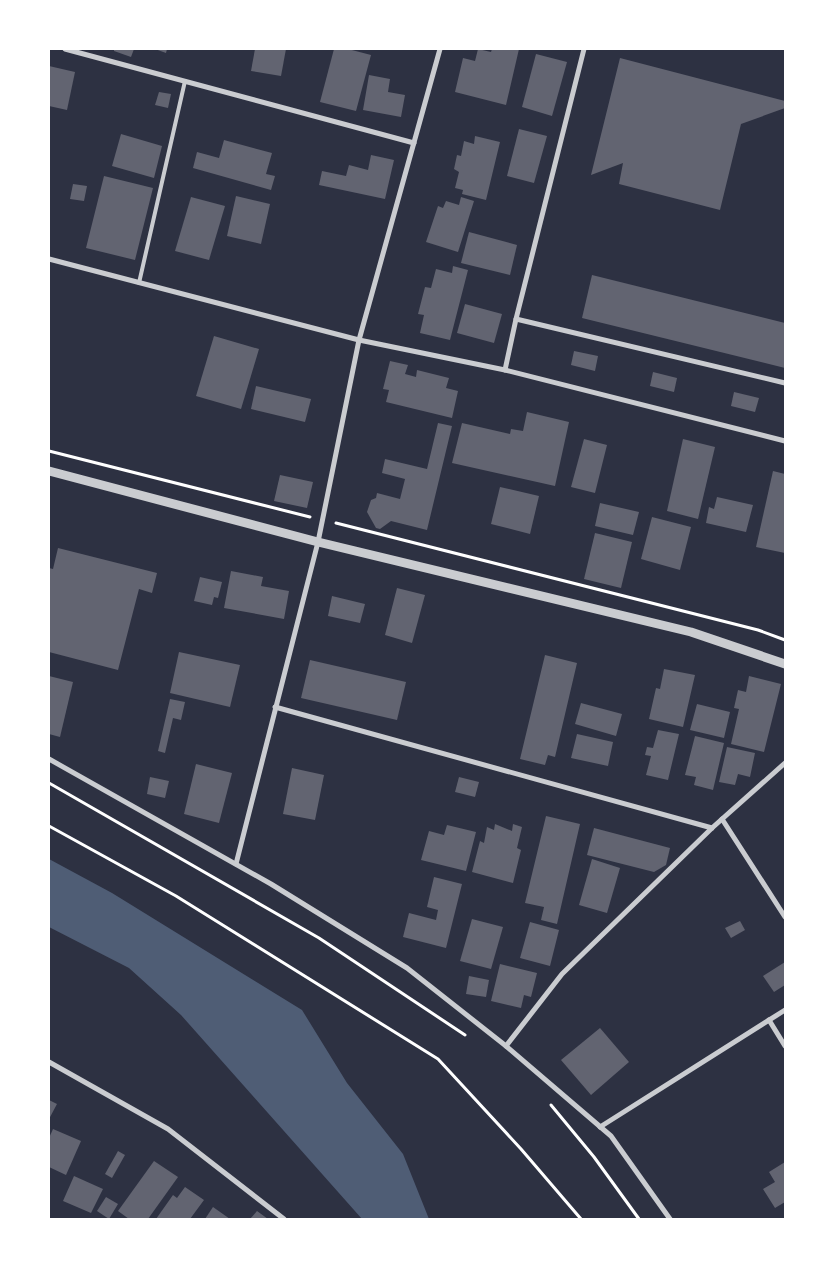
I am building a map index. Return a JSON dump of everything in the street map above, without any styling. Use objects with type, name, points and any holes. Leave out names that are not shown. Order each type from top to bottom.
[{"type":"street","points":[[65,49],[414,143]]},
{"type":"street","points":[[236,864],[318,542],[359,340],[440,49]]},
{"type":"street","points":[[505,370],[516,318],[584,49]]},
{"type":"street","points":[[49,259],[359,340],[505,370],[785,441]]},
{"type":"street","points":[[516,318],[785,383]]},
{"type":"street","points":[[49,470],[318,542],[691,632],[785,664]]},
{"type":"street","points":[[275,707],[712,828]]},
{"type":"street","points":[[49,759],[272,884],[407,968],[506,1046],[611,1136],[670,1219]]},
{"type":"street","points":[[506,1046],[562,974],[722,818],[785,763]]},
{"type":"street","points":[[722,818],[785,917]]},
{"type":"street","points":[[600,1127],[785,1010]]},
{"type":"street","points":[[770,1020],[785,1046]]},
{"type":"street","points":[[49,1062],[168,1129],[284,1219]]},
{"type":"lane","points":[[139,282],[185,81]]},
{"type":"path","points":[[49,451],[758,630],[785,640]]},
{"type":"path","points":[[49,783],[319,938],[471,1039]]},
{"type":"path","points":[[49,826],[176,896],[438,1059],[521,1149],[581,1219]]},
{"type":"path","points":[[550,1104],[594,1157],[639,1219]]},
{"type":"water","points":[[49,859],[112,893],[302,1010],[347,1083],[403,1154],[429,1219],[362,1219],[181,1015],[129,968],[49,927]]},
{"type":"building","points":[[114,49],[134,49],[131,57],[114,51]]},
{"type":"building","points":[[155,49],[167,49],[166,53]]},
{"type":"building","points":[[255,49],[286,49],[281,76],[251,71]]},
{"type":"building","points":[[334,49],[348,49],[371,55],[356,111],[320,102]]},
{"type":"building","points":[[478,49],[491,52],[492,49],[519,49],[506,105],[455,92],[463,58],[475,61]]},
{"type":"building","points":[[536,54],[567,62],[552,116],[522,107]]},
{"type":"building","points":[[620,58],[785,101],[785,108],[741,124],[720,210],[619,184],[623,163],[591,175]]},
{"type":"building","points":[[49,66],[75,72],[67,110],[49,106]]},
{"type":"building","points":[[369,75],[390,79],[388,92],[405,95],[401,117],[363,110]]},
{"type":"building","points":[[159,92],[171,94],[168,108],[155,105]]},
{"type":"building","points":[[519,129],[547,136],[534,183],[507,176]]},
{"type":"building","points":[[121,134],[162,146],[154,178],[112,166]]},
{"type":"building","points":[[475,136],[500,142],[486,200],[462,194],[463,190],[455,188],[459,172],[454,169],[457,155],[461,156],[464,141],[474,144]]},
{"type":"building","points":[[224,140],[272,153],[266,174],[275,176],[271,190],[193,168],[197,152],[219,158]]},
{"type":"building","points":[[371,155],[394,160],[385,199],[319,185],[322,171],[346,176],[349,165],[368,170]]},
{"type":"building","points":[[104,176],[153,188],[135,260],[86,248]]},
{"type":"building","points":[[73,184],[87,186],[84,201],[70,199]]},
{"type":"building","points":[[236,196],[270,204],[261,244],[227,236]]},
{"type":"building","points":[[191,197],[225,206],[209,260],[175,251]]},
{"type":"building","points":[[461,197],[474,201],[458,252],[426,242],[438,206],[443,208],[446,201],[459,205]]},
{"type":"building","points":[[469,232],[517,245],[510,275],[461,263]]},
{"type":"building","points":[[453,266],[468,270],[450,340],[420,333],[424,315],[418,314],[425,287],[431,288],[436,269],[452,273]]},
{"type":"building","points":[[592,275],[785,323],[785,368],[582,318]]},
{"type":"building","points":[[465,304],[502,314],[494,343],[457,333]]},
{"type":"building","points":[[214,336],[259,349],[241,409],[196,396]]},
{"type":"building","points":[[574,351],[598,356],[595,371],[571,365]]},
{"type":"building","points":[[390,361],[408,365],[405,374],[416,377],[417,370],[449,378],[446,388],[458,391],[452,418],[386,402],[389,390],[383,389]]},
{"type":"building","points":[[653,372],[677,378],[674,392],[650,386]]},
{"type":"building","points":[[256,386],[311,399],[305,422],[251,409]]},
{"type":"building","points":[[734,392],[759,398],[755,412],[731,406]]},
{"type":"building","points":[[527,412],[569,422],[555,486],[452,463],[462,423],[510,434],[511,429],[523,431]]},
{"type":"building","points":[[438,423],[452,426],[427,530],[391,521],[380,529],[376,528],[367,512],[371,500],[376,498],[377,493],[400,499],[405,479],[382,473],[385,459],[427,469]]},
{"type":"building","points":[[584,439],[607,445],[595,493],[571,487]]},
{"type":"building","points":[[683,439],[715,447],[698,519],[667,511]]},
{"type":"building","points":[[773,471],[785,474],[785,553],[756,547]]},
{"type":"building","points":[[280,475],[313,482],[307,508],[274,501]]},
{"type":"building","points":[[500,487],[539,496],[530,534],[491,524]]},
{"type":"building","points":[[717,497],[753,505],[746,532],[706,523],[709,507],[714,509]]},
{"type":"building","points":[[600,503],[639,512],[633,535],[595,526]]},
{"type":"building","points":[[652,517],[691,527],[680,570],[641,559]]},
{"type":"building","points":[[595,533],[632,542],[621,588],[584,579]]},
{"type":"building","points":[[58,548],[157,573],[152,593],[139,589],[118,670],[49,652],[49,568],[53,569]]},
{"type":"building","points":[[231,571],[263,577],[261,586],[289,591],[284,619],[224,608]]},
{"type":"building","points":[[200,577],[222,582],[218,598],[214,597],[212,605],[194,601]]},
{"type":"building","points":[[397,588],[425,595],[412,643],[385,635]]},
{"type":"building","points":[[332,596],[365,604],[360,623],[328,616]]},
{"type":"building","points":[[179,652],[240,665],[230,707],[170,693]]},
{"type":"building","points":[[545,655],[577,663],[555,757],[548,755],[545,765],[520,759]]},
{"type":"building","points":[[310,660],[406,682],[397,720],[301,698]]},
{"type":"building","points":[[664,669],[695,675],[683,727],[649,719],[656,688],[660,689]]},
{"type":"building","points":[[49,676],[73,682],[60,737],[49,734]]},
{"type":"building","points":[[749,676],[781,684],[764,752],[731,744],[739,709],[734,708],[738,690],[746,692]]},
{"type":"building","points":[[170,699],[185,702],[181,720],[173,718],[165,753],[158,751]]},
{"type":"building","points":[[581,703],[622,714],[616,736],[575,724]]},
{"type":"building","points":[[697,704],[730,712],[724,738],[690,730]]},
{"type":"building","points":[[658,730],[679,734],[668,780],[646,775],[651,756],[645,755],[647,747],[653,748]]},
{"type":"building","points":[[577,734],[613,742],[608,766],[571,758]]},
{"type":"building","points":[[695,736],[724,743],[713,790],[694,785],[696,777],[685,775]]},
{"type":"building","points":[[727,747],[755,753],[750,777],[738,774],[735,785],[719,782]]},
{"type":"building","points":[[196,764],[232,773],[219,823],[184,814]]},
{"type":"building","points":[[292,768],[324,775],[315,820],[283,814]]},
{"type":"building","points":[[150,777],[169,781],[165,798],[147,794]]},
{"type":"building","points":[[459,777],[479,782],[475,797],[455,792]]},
{"type":"building","points":[[546,816],[580,824],[557,924],[541,920],[544,907],[525,903]]},
{"type":"building","points":[[495,824],[512,831],[513,824],[522,827],[517,848],[521,850],[513,883],[472,872],[480,841],[484,843],[487,827],[494,830]]},
{"type":"building","points":[[447,825],[476,832],[466,871],[421,860],[429,831],[444,835]]},
{"type":"building","points":[[594,828],[670,848],[666,865],[654,872],[587,855]]},
{"type":"building","points":[[592,859],[620,868],[607,913],[579,905]]},
{"type":"building","points":[[434,877],[462,884],[446,948],[403,937],[409,913],[436,920],[438,910],[427,907]]},
{"type":"building","points":[[472,919],[503,927],[491,969],[460,961]]},
{"type":"building","points":[[740,921],[745,930],[731,938],[725,928]]},
{"type":"building","points":[[530,922],[559,930],[550,966],[520,958]]},
{"type":"building","points":[[785,962],[785,985],[774,992],[763,976]]},
{"type":"building","points":[[500,964],[537,973],[531,997],[524,995],[521,1008],[491,1001]]},
{"type":"building","points":[[469,976],[489,980],[486,997],[466,994]]},
{"type":"building","points":[[600,1028],[629,1062],[591,1095],[561,1060]]},
{"type":"building","points":[[49,1100],[57,1104],[49,1119]]},
{"type":"building","points":[[53,1129],[81,1141],[66,1175],[49,1167],[49,1138]]},
{"type":"building","points":[[118,1151],[125,1155],[112,1178],[105,1174]]},
{"type":"building","points":[[154,1161],[178,1177],[148,1219],[129,1219],[118,1211]]},
{"type":"building","points":[[785,1162],[785,1202],[775,1208],[763,1189],[775,1182],[769,1172]]},
{"type":"building","points":[[74,1176],[103,1189],[91,1213],[63,1201]]},
{"type":"building","points":[[185,1187],[204,1200],[190,1219],[156,1219],[173,1195],[177,1198]]},
{"type":"building","points":[[106,1197],[118,1204],[109,1219],[97,1211]]},
{"type":"building","points":[[213,1207],[230,1219],[205,1219]]},
{"type":"building","points":[[257,1211],[268,1219],[250,1219]]}]
